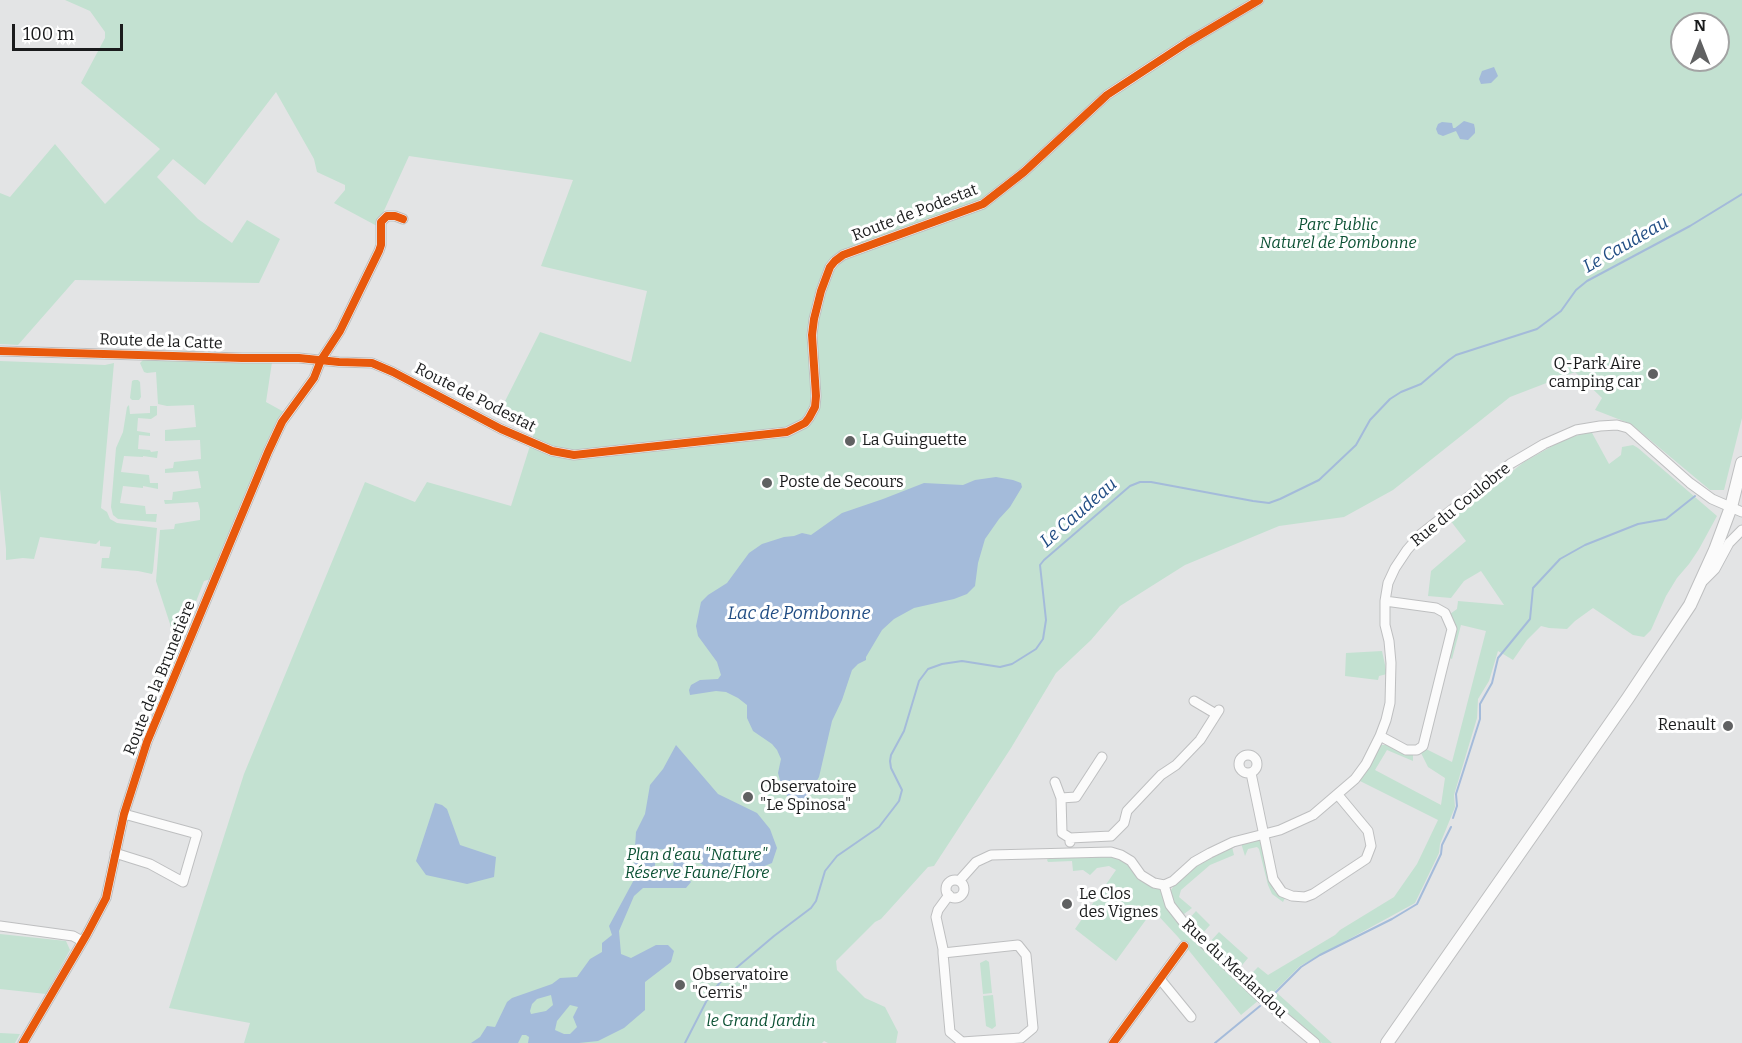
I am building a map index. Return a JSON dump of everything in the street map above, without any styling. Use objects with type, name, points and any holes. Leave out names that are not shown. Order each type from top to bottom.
[{"type":"main road","points":[[1387,1043],[1690,605],[1736,509],[1742,463]]},
{"type":"street","name":"Route de Podestat","points":[[321,360],[372,363],[501,429],[552,451],[574,455],[787,432],[805,423],[815,407],[812,335],[814,319],[830,267],[836,261],[843,255],[983,204],[1024,172],[1107,95],[1188,42],[1259,0]]},
{"type":"street","name":"Route de la Brunetière","points":[[23,1043],[106,898],[124,814],[147,742],[268,452],[282,422],[314,378],[321,360],[340,331],[379,251],[381,222],[387,216],[403,219]]},
{"type":"street","name":"Route de la Catte","points":[[0,351],[321,360]]},
{"type":"street","name":"Rue du Coulobre","points":[[1164,885],[1173,881],[1194,862],[1233,842],[1280,830],[1312,815],[1355,779],[1366,764],[1380,736],[1390,703],[1392,683],[1384,601],[1388,583],[1395,568],[1421,534],[1510,464],[1544,444],[1576,430],[1617,425],[1628,428],[1690,483],[1712,499],[1736,509]]},
{"type":"street","points":[[1698,586],[1715,569],[1729,543],[1742,530]]},
{"type":"street","points":[[1380,736],[1406,750],[1417,750],[1423,746],[1452,629],[1445,613],[1436,608],[1384,601]]},
{"type":"street","points":[[1054,782],[1061,798],[1062,833],[1070,838],[1111,836],[1124,823],[1127,811],[1161,775],[1176,765],[1200,740],[1218,712],[1194,701]]},
{"type":"street","points":[[1061,798],[1076,797],[1102,757]]},
{"type":"street","points":[[1251,773],[1274,879],[1282,892],[1292,896],[1305,897],[1314,894],[1366,859],[1371,846],[1368,831],[1338,795]]},
{"type":"street","points":[[116,854],[150,864],[183,882],[196,834],[124,814]]},
{"type":"street","points":[[1070,838],[1070,853]]},
{"type":"street","points":[[943,953],[1017,945],[1026,955],[1033,1028],[1021,1038],[962,1042],[950,1032],[943,953],[936,917],[938,910],[949,895],[957,898],[963,893],[963,885],[959,880],[976,862],[991,855],[1111,852],[1131,861],[1142,875],[1164,885]]},
{"type":"street","name":"Rue du Merlandou","points":[[1164,885],[1170,905],[1188,928],[1258,995],[1315,1043]]},
{"type":"street","points":[[0,926],[73,936],[82,941]]},
{"type":"street","points":[[1114,1042],[1184,946]]},
{"type":"street","points":[[1160,979],[1191,1017]]},
{"type":"green space","points":[[65,0],[1742,0],[1742,418],[1724,490],[1710,490],[1631,424],[1595,410],[1602,398],[1575,372],[1510,397],[1393,490],[1344,517],[1279,526],[1185,565],[1120,606],[1091,640],[1056,673],[1011,748],[934,866],[928,867],[881,919],[875,922],[836,961],[837,970],[865,998],[885,1007],[898,1032],[896,1043],[828,1043],[824,1041],[822,1043],[244,1043],[250,1023],[169,1008],[244,774],[365,482],[415,502],[427,482],[511,506],[534,433],[498,415],[540,332],[631,362],[647,291],[541,266],[573,180],[409,156],[377,226],[334,203],[345,190],[345,185],[317,172],[314,159],[276,92],[205,185],[173,159],[157,177],[198,219],[232,243],[247,220],[280,239],[259,283],[75,280],[18,345],[0,344],[0,193],[10,197],[55,144],[105,204],[160,149],[81,83],[105,38],[105,32],[90,11]]},
{"type":"green space","points":[[144,359],[272,362],[266,402],[284,412],[270,435],[211,579],[204,581],[190,617],[182,621],[179,630],[171,627],[156,581],[160,530],[174,529],[175,524],[200,520],[200,510],[198,502],[165,504],[164,500],[172,500],[173,492],[201,488],[198,471],[165,473],[165,469],[173,468],[174,462],[201,459],[200,440],[165,441],[165,430],[196,427],[194,405],[158,404],[156,372],[144,372],[140,363]]},
{"type":"green space","points":[[0,361],[105,365],[114,363],[101,508],[107,512],[110,519],[117,523],[157,528],[152,574],[101,568],[102,558],[109,558],[111,547],[100,546],[100,540],[96,544],[40,537],[34,559],[6,560],[0,489]]},
{"type":"green space","points":[[134,380],[140,382],[141,397],[139,400],[130,398]]},
{"type":"green space","points":[[129,405],[130,414],[150,413],[150,406],[157,406],[157,415],[151,419],[138,418],[137,431],[150,433],[150,436],[139,435],[138,449],[158,451],[157,458],[124,456],[121,472],[149,475],[150,483],[158,483],[158,489],[123,486],[120,503],[145,506],[146,514],[157,514],[156,522],[118,519],[113,515],[111,507],[116,448],[123,432]]},
{"type":"green space","points":[[1591,431],[1609,464],[1621,455],[1622,447],[1633,445],[1717,516],[1699,549],[1666,596],[1651,630],[1644,637],[1633,635],[1593,608],[1567,629],[1541,626],[1527,640],[1513,660],[1498,651],[1489,681],[1478,699],[1477,718],[1454,795],[1455,807],[1440,844],[1439,853],[1415,903],[1300,966],[1275,991],[1332,1043],[1322,1043],[1247,978],[1258,967],[1268,975],[1394,897],[1417,864],[1438,820],[1360,781],[1381,745],[1388,745],[1413,754],[1413,761],[1387,750],[1375,770],[1441,805],[1445,778],[1428,767],[1420,751],[1424,748],[1452,762],[1486,631],[1461,625],[1452,659],[1448,657],[1450,614],[1457,609],[1458,601],[1504,605],[1481,571],[1464,581],[1451,598],[1428,596],[1431,571],[1466,541],[1450,520],[1524,462],[1563,440]]},
{"type":"green space","points":[[1382,651],[1387,674],[1379,676],[1378,680],[1345,676],[1346,653]]},
{"type":"green space","points":[[1257,839],[1262,843],[1273,889],[1285,898],[1283,902],[1272,894],[1259,849],[1257,847],[1248,849],[1245,856],[1241,843]]},
{"type":"green space","points":[[1232,847],[1234,855],[1210,865],[1181,890],[1179,897],[1192,908],[1184,914],[1174,905],[1171,890],[1176,883],[1195,867]]},
{"type":"green space","points":[[1109,855],[1121,859],[1146,883],[1160,889],[1167,907],[1190,935],[1219,965],[1259,1000],[1241,1015],[1178,937],[1153,910],[1116,961],[1075,929],[1116,870],[1109,866],[1097,868],[1090,875],[1083,870],[1073,871],[1072,861],[1048,862],[1047,860],[1049,857]]},
{"type":"green space","points":[[1196,911],[1210,925],[1201,935],[1188,920]]},
{"type":"green space","points":[[1219,932],[1248,958],[1238,970],[1209,943]]},
{"type":"green space","points":[[0,934],[66,941],[70,950],[46,994],[0,989]]},
{"type":"green space","points":[[986,960],[989,962],[992,993],[983,994],[980,963]]},
{"type":"green space","points":[[993,995],[996,1026],[992,1029],[986,1026],[983,996]]},
{"type":"green space","points":[[0,1033],[20,1034],[15,1043],[0,1043]]},
{"type":"water","points":[[1494,67],[1498,76],[1491,83],[1481,84],[1479,79],[1482,71]]},
{"type":"water","points":[[1464,121],[1474,124],[1475,133],[1468,140],[1460,139],[1456,131],[1443,136],[1438,134],[1436,129],[1442,122],[1452,123],[1455,128]]},
{"type":"water","name":"Lac de Pombonne","points":[[996,477],[1021,483],[1022,487],[1010,507],[985,539],[978,563],[975,586],[967,594],[954,599],[914,608],[894,619],[882,630],[866,660],[852,670],[832,721],[819,777],[804,803],[798,807],[791,804],[778,773],[781,759],[777,750],[753,731],[747,718],[747,705],[726,692],[716,691],[690,695],[691,685],[700,680],[718,679],[721,675],[717,662],[698,636],[696,626],[701,602],[727,583],[749,553],[762,544],[802,533],[811,535],[842,513],[924,483],[963,485],[975,480]]},
{"type":"water","points":[[676,745],[718,794],[757,813],[770,829],[777,848],[772,863],[752,871],[714,872],[692,858],[685,874],[691,882],[686,888],[643,888],[634,896],[619,931],[621,954],[631,958],[656,945],[668,945],[674,951],[671,962],[645,982],[645,1010],[624,1028],[598,1041],[579,1043],[528,1043],[529,1037],[522,1035],[518,1043],[471,1043],[480,1037],[487,1026],[495,1027],[507,1002],[512,998],[552,984],[560,978],[577,977],[590,959],[602,952],[602,943],[612,935],[609,926],[636,876],[634,862],[636,832],[645,814],[650,785],[663,769]],"holes":[[[660,849],[670,850],[674,854],[673,873],[656,880],[654,875],[656,854]],[[551,995],[553,1005],[546,1011],[531,1014],[532,1004],[537,999]],[[570,1005],[578,1007],[573,1017],[577,1027],[570,1034],[555,1030],[557,1021]]]},
{"type":"water","points":[[435,803],[447,809],[460,845],[496,857],[494,877],[467,884],[426,875],[416,861]]},
{"type":"waterway","name":"Le Caudeau","points":[[685,1043],[709,996],[722,980],[811,908],[816,901],[825,871],[837,856],[879,827],[899,801],[902,790],[891,768],[891,755],[904,731],[919,681],[928,669],[962,661],[1000,667],[1012,664],[1036,649],[1043,639],[1046,620],[1040,565],[1130,486],[1140,482],[1151,482],[1253,501],[1269,503],[1280,499],[1319,480],[1356,445],[1370,420],[1390,399],[1421,384],[1456,355],[1537,329],[1561,311],[1576,290],[1587,281],[1690,226],[1742,194]]},
{"type":"waterway","points":[[1453,818],[1457,806],[1456,794],[1480,719],[1480,704],[1492,683],[1498,658],[1530,619],[1533,588],[1560,559],[1585,545],[1638,524],[1666,519],[1695,496]]},
{"type":"waterway","points":[[1271,997],[1301,967],[1417,904],[1451,827]]},
{"type":"waterway","points":[[1215,1043],[1260,1006]]},
{"type":"cycle path","points":[[0,351],[299,358],[372,363],[501,429],[552,451],[574,455],[787,432],[805,423],[815,407],[812,335],[814,319],[821,291],[830,267],[835,261],[843,255],[983,204],[1024,172],[1107,95],[1188,42],[1259,0]]},
{"type":"cycle path","points":[[23,1043],[106,898],[124,814],[147,742],[268,452],[282,422],[314,378],[321,360],[340,331],[379,251],[381,222],[387,216],[403,219]]},
{"type":"cycle path","points":[[1113,1043],[1184,946]]},
{"type":"place","name":"Q-Park Aire camping car","points":[[1653,374]]},
{"type":"place","name":"La Guinguette","points":[[850,441]]},
{"type":"place","name":"Poste de Secours","points":[[767,483]]},
{"type":"place","name":"Renault","points":[[1728,726]]},
{"type":"place","name":"Observatoire \"Le Spinosa\"","points":[[748,797]]},
{"type":"place","name":"Le Clos des Vignes","points":[[1067,904]]},
{"type":"place","name":"Observatoire \"Cerris\"","points":[[680,985]]},
{"type":"park label","name":"Parc Public Naturel de Pombonne","points":[[1338,235]]},
{"type":"park label","name":"Plan d'eau \"Nature\" Réserve Faune/Flore","points":[[697,865]]},
{"type":"park label","name":"le Grand Jardin","points":[[761,1022]]}]
